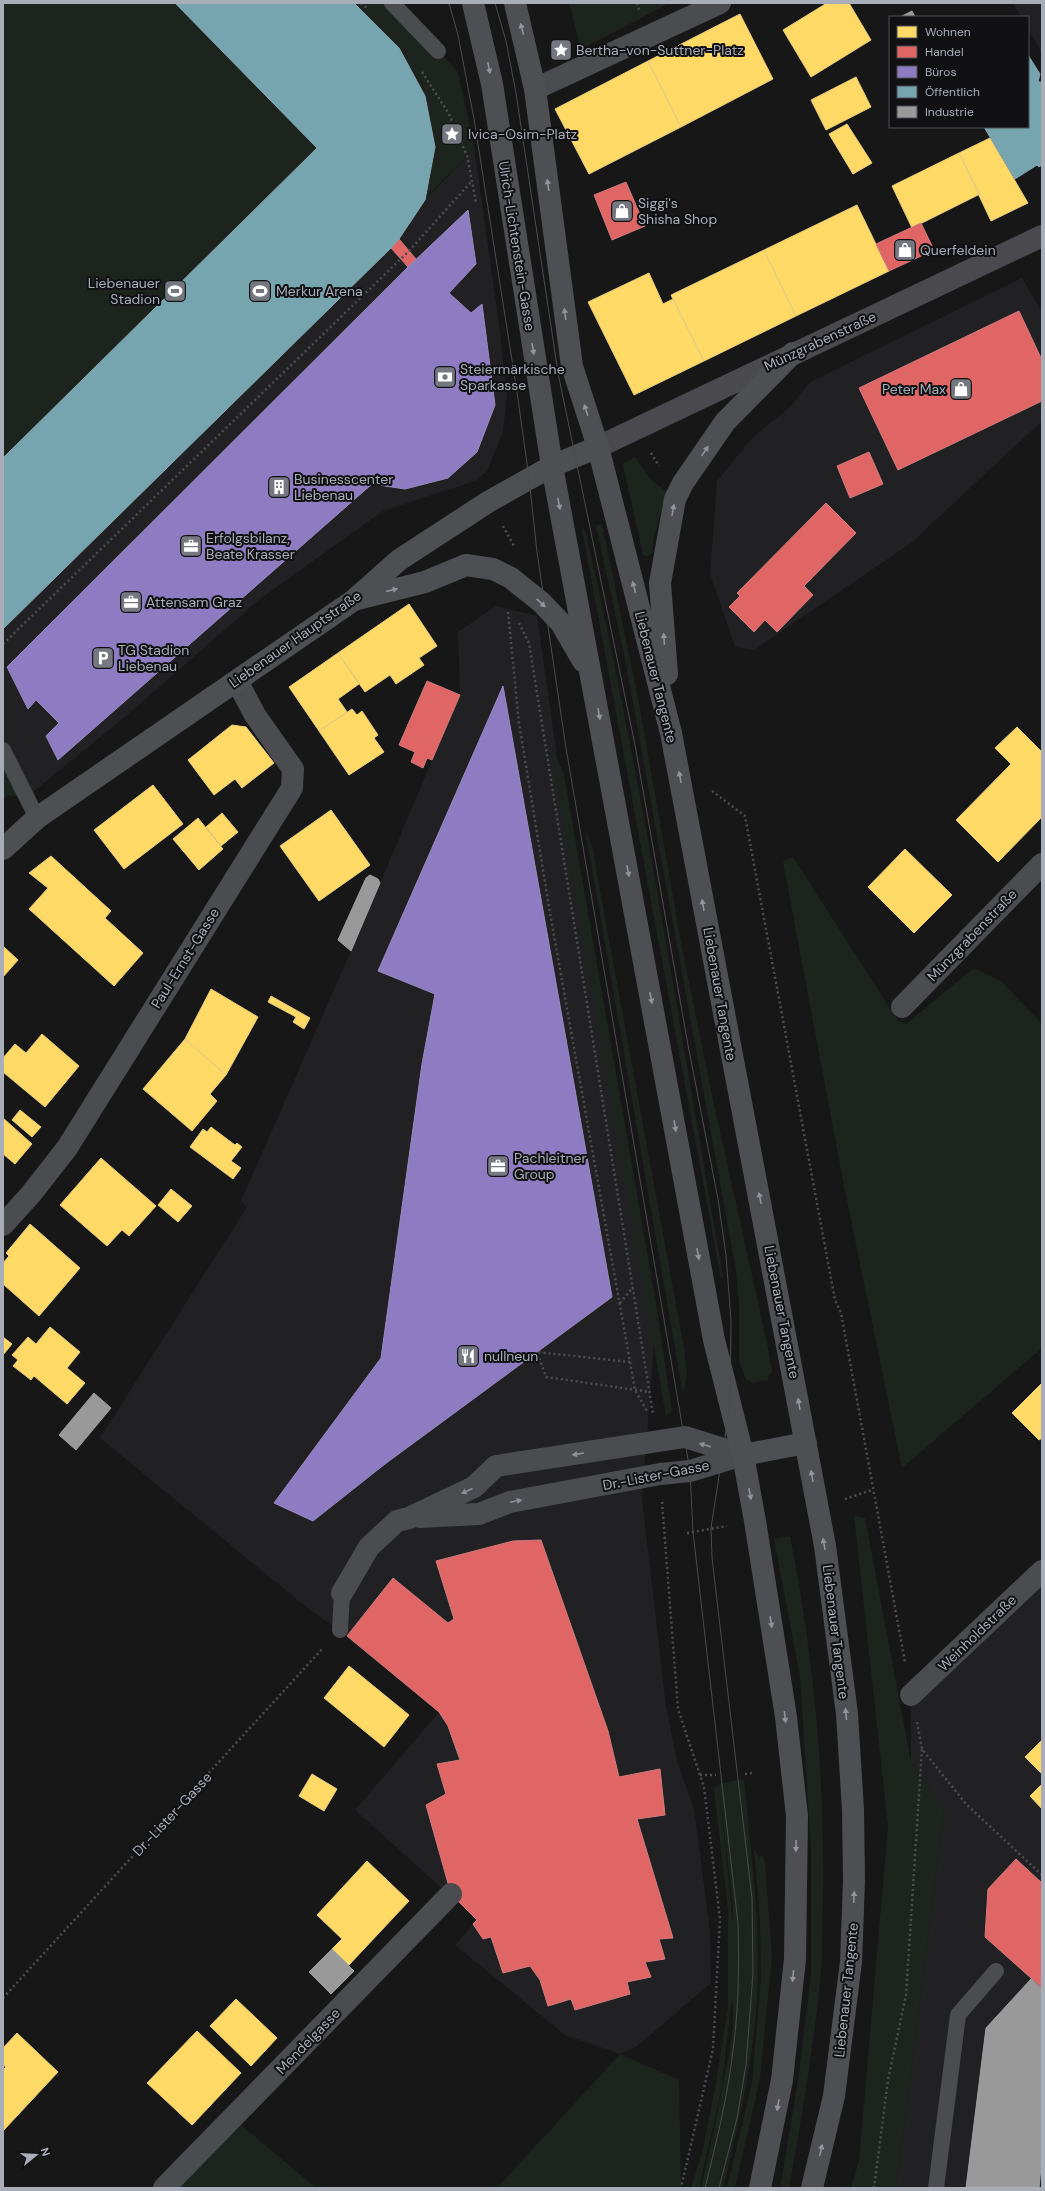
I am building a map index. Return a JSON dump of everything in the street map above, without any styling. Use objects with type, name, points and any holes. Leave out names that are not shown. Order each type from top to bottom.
[{"type":"main road","name":"Ulrich-Lichtenstein-Gasse","points":[[473,3],[492,84],[552,466]]},
{"type":"main road","points":[[515,3],[535,89],[572,366],[598,447]]},
{"type":"main road","name":"Münzgrabenstraße","points":[[598,447],[1042,236]]},
{"type":"main road","points":[[672,733],[660,583],[675,499],[683,483],[725,422],[794,353]]},
{"type":"main road","name":"Liebenauer Hauptstraße","points":[[3,849],[37,818],[354,600],[399,560],[488,502],[552,466],[598,447]]},
{"type":"main road","name":"Liebenauer Tangente","points":[[598,447],[672,733],[733,1068],[767,1236],[825,1546],[846,1714],[853,1810],[854,1881],[852,1962],[834,2096],[812,2188]]},
{"type":"main road","points":[[552,466],[714,1340],[743,1455],[755,1521],[780,1678],[797,1816],[795,1959],[782,2080],[760,2188]]},
{"type":"main road","points":[[354,600],[425,582],[466,565],[493,569],[517,583],[541,602],[561,623],[592,676]]},
{"type":"main road","points":[[743,1455],[806,1443]]},
{"type":"street","points":[[535,89],[720,3]]},
{"type":"street","name":"Paul-Ernst-Gasse","points":[[3,1225],[48,1173],[67,1148],[292,788],[293,769],[255,715],[237,681]]},
{"type":"street","name":"Münzgrabenstraße","points":[[902,1007],[1042,864]]},
{"type":"street","name":"Dr.-Lister-Gasse","points":[[409,1518],[474,1487],[496,1466],[685,1437],[743,1455]]},
{"type":"street","name":"Dr.-Lister-Gasse","points":[[342,1593],[369,1547],[397,1521],[409,1518],[479,1514],[510,1502],[690,1470],[743,1455]]},
{"type":"street","name":"Weinholdstraße","points":[[911,1696],[1042,1570]]},
{"type":"street","name":"Mendelgasse","points":[[164,2188],[451,1894]]},
{"type":"lane","points":[[392,3],[438,51]]},
{"type":"lane","points":[[3,750],[37,818]]},
{"type":"lane","points":[[340,1630],[342,1593]]},
{"type":"lane","points":[[936,2188],[958,2015],[996,1971]]},
{"type":"path","points":[[420,70],[449,114],[466,156],[476,202]]},
{"type":"path","points":[[3,644],[409,251],[471,182]]},
{"type":"path","points":[[502,522],[515,550]]},
{"type":"path","points":[[507,604],[520,730],[550,913],[635,1390],[650,1416]]},
{"type":"path","points":[[516,616],[529,643],[568,895],[654,1422]]},
{"type":"path","points":[[707,786],[745,816],[835,1300],[841,1313],[893,1606],[922,1749],[906,1995],[888,2080],[874,2188]]},
{"type":"path","points":[[620,1303],[633,1287]]},
{"type":"path","points":[[630,1362],[537,1352],[546,1377],[650,1392]]},
{"type":"path","points":[[839,1501],[872,1490]]},
{"type":"path","points":[[662,1500],[678,1709],[704,1787],[720,1919],[713,2049],[681,2188]]},
{"type":"path","points":[[687,1533],[720,1527]]},
{"type":"path","name":"Dr.-Lister-Gasse","points":[[3,1998],[340,1630]]},
{"type":"path","points":[[922,1749],[966,1804],[1042,1875]]},
{"type":"path","points":[[744,1774],[752,1774]]},
{"type":"path","points":[[700,1775],[716,1775]]},
{"type":"shaded area","name":"Liebenauer Stadion","points":[[3,3],[396,3],[458,72],[474,146],[424,201],[396,243],[3,629]]},
{"type":"shaded area","points":[[569,3],[670,3],[581,49]]},
{"type":"shaded area","points":[[1013,3],[1042,3],[1042,54],[1029,31],[1029,16],[1020,16]]},
{"type":"shaded area","name":"Businesscenter Liebenau","points":[[474,146],[500,332],[507,396],[503,432],[487,471],[475,481],[383,511],[260,599],[126,716],[27,797],[3,750],[3,629],[391,248],[399,239],[425,200],[467,156]]},
{"type":"shaded area","points":[[1022,278],[1042,312],[1042,421],[911,543],[754,650],[735,647],[710,574],[717,481],[752,438],[790,407],[810,382]]},
{"type":"shaded area","points":[[635,457],[651,480],[667,492],[654,536],[652,553],[649,556],[645,556],[643,554],[623,466],[624,463]]},
{"type":"shaded area","points":[[602,524],[638,698],[683,953],[712,1095],[767,1343],[772,1372],[767,1380],[754,1383],[746,1380],[739,1360],[739,1301],[736,1271],[625,659],[596,525]]},
{"type":"shaded area","points":[[582,529],[585,529],[605,622],[642,808],[723,1276],[721,1279]]},
{"type":"shaded area","points":[[496,606],[537,616],[563,800],[655,1330],[642,1499],[666,1706],[677,1762],[694,1808],[710,1932],[711,1983],[636,2047],[620,2054],[565,2035],[455,1945],[477,1920],[355,1810],[439,1712],[347,1636],[305,1606],[100,1438],[247,1207],[241,1201],[351,951],[460,695],[458,632]]},
{"type":"shaded area","points":[[550,742],[564,775],[656,1303],[672,1411],[666,1417]]},
{"type":"shaded area","points":[[3,750],[27,797],[8,795],[3,800]]},
{"type":"shaded area","points":[[585,828],[593,850],[684,1348],[687,1374],[683,1394]]},
{"type":"shaded area","points":[[793,857],[898,1021],[906,1024],[974,968],[1002,982],[1042,1024],[1042,1348],[902,1468],[844,1186],[783,862]]},
{"type":"shaded area","points":[[854,1516],[865,1518],[911,1762],[944,1811],[896,2188],[851,2188],[859,2161],[888,1826]]},
{"type":"shaded area","points":[[790,1536],[806,1626],[812,1672],[820,1763],[823,1900],[821,1973],[807,2081],[789,2188],[780,2188],[798,2081],[811,1973],[811,1848],[800,1677],[774,1539]]},
{"type":"shaded area","points":[[1042,1571],[1042,2188],[896,2188],[944,1811],[911,1762],[911,1695]]},
{"type":"shaded area","points":[[744,1779],[754,1887],[758,1952],[758,1982],[753,2042],[743,2101],[723,2188],[701,2188],[730,2051],[733,2019],[732,1998],[721,2091],[699,2188],[691,2188],[703,2149],[728,2008],[728,1910],[714,1789],[719,1785],[733,1924],[733,1906],[719,1784]]},
{"type":"shaded area","points":[[754,1848],[759,1857],[763,1856],[765,1863],[772,1956],[760,2079],[735,2188],[727,2188],[752,2083],[761,1979],[760,1920]]},
{"type":"shaded area","points":[[620,2054],[679,2080],[681,2188],[497,2188]]},
{"type":"shaded area","points":[[233,2118],[316,2188],[166,2188]]},
{"type":"building: Wohnen","points":[[827,3],[849,3],[871,40],[811,77],[783,30]]},
{"type":"building: Wohnen","points":[[740,14],[773,79],[681,127],[648,61]]},
{"type":"building: Wohnen","points":[[648,61],[681,127],[589,174],[555,109]]},
{"type":"building: Wohnen","points":[[856,77],[871,107],[826,130],[811,100]]},
{"type":"building: Wohnen","points":[[847,124],[872,163],[853,174],[829,134]]},
{"type":"building: Wohnen","points":[[990,138],[1028,203],[991,221],[959,153]]},
{"type":"building: Wohnen","points":[[959,153],[980,194],[912,228],[892,186]]},
{"type":"building: Wohnen","points":[[857,205],[889,271],[796,316],[764,250]]},
{"type":"building: Wohnen","points":[[764,250],[796,316],[704,361],[671,295]]},
{"type":"building: Wohnen","points":[[649,273],[663,304],[673,299],[704,361],[634,395],[588,302]]},
{"type":"building: Wohnen","points":[[409,604],[437,646],[419,658],[424,665],[396,684],[390,675],[365,692],[338,653]]},
{"type":"building: Wohnen","points":[[338,653],[359,684],[338,699],[347,712],[319,731],[289,687]]},
{"type":"building: Wohnen","points":[[352,709],[357,715],[362,711],[378,735],[374,738],[384,752],[349,775],[319,731]]},
{"type":"building: Wohnen","points":[[232,725],[246,727],[274,763],[242,788],[235,779],[214,795],[188,760]]},
{"type":"building: Wohnen","points":[[1017,727],[1042,752],[1042,817],[998,862],[956,820],[1011,764],[995,748]]},
{"type":"building: Wohnen","points":[[153,785],[183,824],[124,869],[94,830]]},
{"type":"building: Wohnen","points":[[331,810],[370,865],[319,901],[280,846]]},
{"type":"building: Wohnen","points":[[222,813],[238,832],[221,846],[206,827]]},
{"type":"building: Wohnen","points":[[198,818],[223,849],[199,870],[173,839]]},
{"type":"building: Wohnen","points":[[905,849],[952,895],[914,933],[868,887]]},
{"type":"building: Wohnen","points":[[51,856],[111,911],[105,918],[143,953],[114,986],[29,909],[48,888],[29,873]]},
{"type":"building: Wohnen","points":[[3,946],[18,960],[3,977]]},
{"type":"building: Wohnen","points":[[211,989],[258,1017],[226,1075],[185,1039]]},
{"type":"building: Wohnen","points":[[271,996],[310,1018],[304,1029],[293,1022],[296,1017],[268,1002]]},
{"type":"building: Wohnen","points":[[42,1034],[79,1066],[45,1107],[3,1072],[3,1058],[15,1044],[26,1053]]},
{"type":"building: Wohnen","points":[[185,1039],[226,1075],[210,1094],[217,1101],[192,1131],[143,1089]]},
{"type":"building: Wohnen","points":[[20,1110],[41,1127],[32,1137],[12,1120]]},
{"type":"building: Wohnen","points":[[3,1118],[32,1144],[15,1164],[3,1154]]},
{"type":"building: Wohnen","points":[[211,1127],[235,1145],[237,1143],[242,1147],[231,1161],[241,1168],[233,1179],[190,1147],[203,1129],[207,1132]]},
{"type":"building: Wohnen","points":[[101,1158],[156,1206],[129,1236],[122,1230],[107,1246],[60,1205]]},
{"type":"building: Wohnen","points":[[171,1189],[192,1206],[178,1222],[158,1205]]},
{"type":"building: Wohnen","points":[[30,1224],[80,1268],[39,1316],[3,1284],[3,1263],[9,1256],[6,1253]]},
{"type":"building: Wohnen","points":[[50,1327],[80,1352],[67,1368],[85,1383],[67,1404],[34,1376],[31,1380],[13,1366],[18,1360],[12,1355],[28,1337],[36,1344]]},
{"type":"building: Wohnen","points":[[3,1337],[12,1344],[3,1355]]},
{"type":"building: Wohnen","points":[[1042,1383],[1042,1438],[1039,1440],[1012,1413]]},
{"type":"building: Wohnen","points":[[349,1666],[409,1715],[384,1747],[324,1698]]},
{"type":"building: Wohnen","points":[[1042,1740],[1042,1774],[1025,1757]]},
{"type":"building: Wohnen","points":[[312,1774],[337,1789],[324,1811],[299,1796]]},
{"type":"building: Wohnen","points":[[1042,1784],[1042,1809],[1030,1796]]},
{"type":"building: Wohnen","points":[[367,1861],[409,1901],[349,1965],[332,1949],[342,1939],[317,1915]]},
{"type":"building: Wohnen","points":[[236,1999],[277,2038],[251,2066],[210,2026]]},
{"type":"building: Wohnen","points":[[197,2031],[241,2073],[192,2125],[147,2083]]},
{"type":"building: Wohnen","points":[[17,2033],[58,2072],[3,2131],[3,2070],[6,2067],[3,2065],[3,2048]]},
{"type":"building: Handel","points":[[626,182],[645,226],[612,240],[594,195]]},
{"type":"building: Handel","points":[[921,223],[934,250],[889,271],[876,244]]},
{"type":"building: Handel","points":[[399,239],[416,259],[408,267],[391,248]]},
{"type":"building: Handel","points":[[1019,311],[1042,360],[1042,401],[898,470],[859,388]]},
{"type":"building: Handel","points":[[869,452],[883,484],[850,498],[837,466]]},
{"type":"building: Handel","points":[[826,503],[856,533],[804,586],[813,595],[777,632],[765,620],[754,632],[729,607],[740,596],[737,593]]},
{"type":"building: Handel","points":[[427,681],[460,695],[432,760],[427,758],[423,768],[411,762],[415,752],[399,745]]},
{"type":"building: Handel","points":[[541,1540],[608,1731],[619,1777],[660,1769],[665,1815],[637,1819],[673,1938],[659,1939],[665,1959],[645,1962],[651,1977],[627,1982],[630,1994],[575,2010],[571,1999],[548,2006],[540,1980],[530,1966],[503,1973],[491,1937],[483,1939],[473,1924],[477,1920],[451,1894],[426,1805],[446,1794],[437,1764],[460,1760],[448,1726],[439,1712],[347,1636],[393,1578],[448,1623],[454,1619],[436,1561],[513,1541]]},
{"type":"building: Handel","points":[[1016,1859],[1042,1883],[1041,1987],[985,1937],[988,1889]]},
{"type":"building: Büros","name":"Businesscenter Liebenau","points":[[468,210],[476,264],[449,293],[471,313],[482,304],[495,405],[477,452],[448,478],[405,489],[372,484],[58,760],[46,736],[59,723],[36,700],[28,709],[7,667],[408,267]]},
{"type":"building: Büros","name":"Pachleitner Group","points":[[503,686],[612,1297],[385,1464],[313,1521],[274,1503],[381,1358],[422,1064],[435,994],[378,971]]},
{"type":"building: Öffentlich","name":"Merkur Arena","points":[[175,3],[354,3],[399,48],[425,96],[435,147],[425,200],[399,239],[391,248],[3,629],[3,458],[317,148]]},
{"type":"building: Öffentlich","points":[[1029,57],[1040,74],[1038,82],[1042,82],[1042,165],[1039,167],[1037,165],[1015,179],[985,128],[1029,128]]},
{"type":"building: Industrie","points":[[912,11],[914,16],[902,16]]},
{"type":"building: Industrie","points":[[370,875],[378,879],[380,883],[351,951],[338,940],[366,878]]},
{"type":"building: Industrie","points":[[94,1393],[111,1408],[76,1450],[59,1435]]},
{"type":"building: Industrie","points":[[332,1949],[354,1971],[331,1994],[309,1972]]},
{"type":"building: Industrie","points":[[1031,1979],[1042,1989],[1042,2156],[1039,2188],[966,2188],[986,2028]]},
{"type":"tram line","points":[[449,3],[458,35],[474,119],[517,392],[529,478],[537,552],[566,748],[690,1471],[693,1532],[738,1923],[738,1997],[732,2060],[722,2115],[705,2188]]},
{"type":"tram line","points":[[495,3],[506,41],[516,93],[558,373],[635,745],[688,1045],[718,1199],[726,1255],[731,1321],[730,1405],[711,1528],[712,1558],[752,1898],[753,1973],[746,2065],[737,2118],[719,2188]]},
{"type":"place","name":"Bertha-von-Suttner-Platz","points":[[561,50]]},
{"type":"place","name":"Ivica-Osim-Platz","points":[[452,134]]},
{"type":"place","name":"Siggi's Shisha Shop","points":[[622,211]]},
{"type":"place","name":"Querfeldein","points":[[905,250]]},
{"type":"place","name":"Liebenauer Stadion","points":[[175,291]]},
{"type":"place","name":"Merkur Arena","points":[[260,291]]},
{"type":"place","name":"Steiermärkische Sparkasse","points":[[445,377]]},
{"type":"place","name":"Peter Max","points":[[961,389]]},
{"type":"place","name":"Businesscenter Liebenau","points":[[279,487]]},
{"type":"place","name":"Erfolgsbilanz, Beate Krasser","points":[[191,546]]},
{"type":"place","name":"Attensam Graz","points":[[131,602]]},
{"type":"place","name":"TG Stadion Liebenau","points":[[103,658]]},
{"type":"place","name":"Pachleitner Group","points":[[498,1166]]},
{"type":"place","name":"nullneun","points":[[468,1356]]}]
